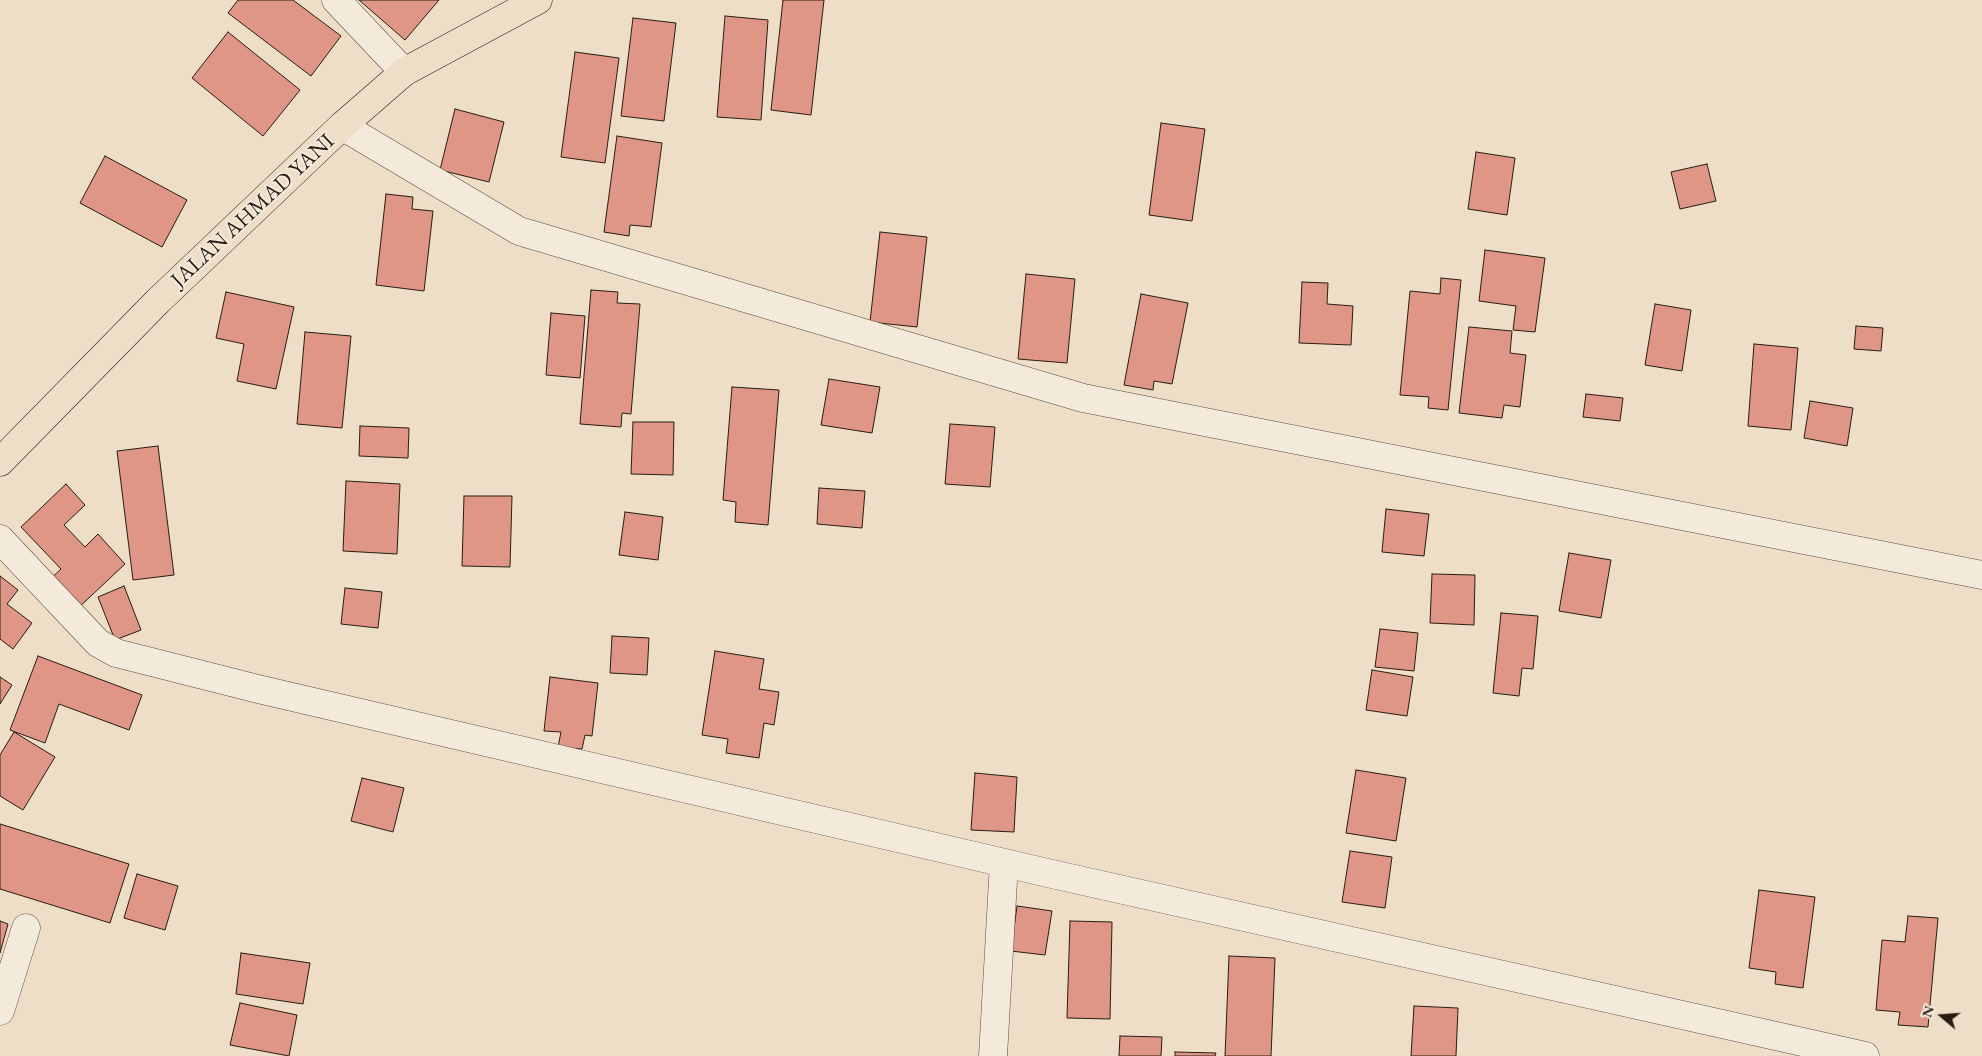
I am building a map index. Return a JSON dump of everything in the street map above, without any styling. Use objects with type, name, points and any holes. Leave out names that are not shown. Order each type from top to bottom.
[{"type":"highway","name":"JALAN AHMAD YANI","points":[[0,462],[158,301],[342,126],[404,72],[538,0]]},
{"type":"street","points":[[336,0],[404,72]]},
{"type":"street","points":[[342,126],[519,231],[1083,398],[1982,574]]},
{"type":"street","points":[[0,539],[98,643],[116,653],[258,689],[1004,863],[1864,1056]]},
{"type":"street","points":[[993,1056],[1004,863]]},
{"type":"street","points":[[0,1012],[26,928]]},
{"type":"building","points":[[238,0],[293,0],[341,36],[311,76],[228,13]]},
{"type":"building","points":[[359,0],[439,0],[405,40]]},
{"type":"building","points":[[783,0],[824,0],[811,115],[771,110]]},
{"type":"building","points":[[725,16],[768,20],[761,120],[717,117]]},
{"type":"building","points":[[633,18],[676,23],[664,121],[621,116]]},
{"type":"building","points":[[228,32],[300,90],[263,136],[192,78]]},
{"type":"building","points":[[575,52],[619,58],[605,163],[561,157]]},
{"type":"building","points":[[455,109],[504,122],[489,182],[440,170]]},
{"type":"building","points":[[1161,123],[1205,129],[1192,221],[1149,215]]},
{"type":"building","points":[[617,136],[662,143],[651,227],[630,225],[629,236],[604,232]]},
{"type":"building","points":[[1476,152],[1515,158],[1507,215],[1468,209]]},
{"type":"building","points":[[105,156],[187,200],[162,247],[80,203]]},
{"type":"building","points":[[1707,164],[1716,201],[1680,209],[1671,172]]},
{"type":"building","points":[[386,194],[413,197],[412,209],[433,211],[424,291],[376,285]]},
{"type":"building","points":[[880,232],[927,237],[917,327],[870,322]]},
{"type":"building","points":[[1485,250],[1545,258],[1535,332],[1513,330],[1516,306],[1479,301]]},
{"type":"building","points":[[1026,274],[1075,279],[1067,363],[1018,359]]},
{"type":"building","points":[[1441,278],[1461,280],[1448,410],[1428,408],[1429,397],[1400,395],[1410,291],[1440,294]]},
{"type":"building","points":[[1302,282],[1328,283],[1327,304],[1353,306],[1351,345],[1299,343]]},
{"type":"building","points":[[591,290],[618,292],[617,303],[640,304],[631,414],[622,413],[621,427],[580,424]]},
{"type":"building","points":[[226,292],[294,307],[276,389],[237,381],[244,344],[216,338]]},
{"type":"building","points":[[1141,294],[1188,303],[1172,384],[1154,381],[1153,390],[1124,385]]},
{"type":"building","points":[[1655,304],[1691,310],[1682,371],[1645,365]]},
{"type":"building","points":[[551,313],[585,316],[580,378],[546,375]]},
{"type":"building","points":[[1856,326],[1883,328],[1881,351],[1854,349]]},
{"type":"building","points":[[1469,327],[1512,331],[1510,353],[1526,355],[1520,407],[1504,405],[1502,418],[1459,413]]},
{"type":"building","points":[[305,332],[351,336],[342,428],[297,424]]},
{"type":"building","points":[[1754,344],[1798,348],[1791,430],[1748,426]]},
{"type":"building","points":[[829,379],[880,387],[872,433],[821,425]]},
{"type":"building","points":[[732,387],[779,390],[768,525],[735,522],[736,502],[723,500]]},
{"type":"building","points":[[1586,394],[1623,398],[1620,421],[1583,417]]},
{"type":"building","points":[[1810,401],[1853,408],[1847,446],[1804,438]]},
{"type":"building","points":[[633,422],[674,422],[673,475],[631,474]]},
{"type":"building","points":[[950,424],[995,427],[990,487],[945,484]]},
{"type":"building","points":[[360,426],[409,428],[408,458],[359,456]]},
{"type":"building","points":[[158,446],[174,575],[133,580],[117,451]]},
{"type":"building","points":[[346,481],[400,484],[397,554],[343,551]]},
{"type":"building","points":[[66,484],[85,505],[64,525],[85,547],[98,534],[125,564],[75,611],[48,581],[61,569],[21,527]]},
{"type":"building","points":[[819,488],[865,491],[862,528],[817,524]]},
{"type":"building","points":[[464,496],[512,496],[510,567],[462,566]]},
{"type":"building","points":[[1386,509],[1429,514],[1424,556],[1382,552]]},
{"type":"building","points":[[625,512],[663,517],[658,560],[619,555]]},
{"type":"building","points":[[1569,553],[1611,560],[1601,618],[1559,611]]},
{"type":"building","points":[[1432,574],[1475,575],[1474,625],[1430,623]]},
{"type":"building","points":[[0,576],[18,590],[7,604],[32,623],[13,649],[0,639]]},
{"type":"building","points":[[124,586],[141,630],[115,640],[98,597]]},
{"type":"building","points":[[345,588],[382,592],[378,628],[341,624]]},
{"type":"building","points":[[1501,613],[1538,616],[1533,669],[1522,668],[1519,696],[1493,693]]},
{"type":"building","points":[[1380,629],[1418,633],[1414,671],[1375,667]]},
{"type":"building","points":[[612,636],[649,638],[647,675],[610,673]]},
{"type":"building","points":[[715,651],[764,659],[759,689],[779,692],[774,725],[764,723],[759,758],[726,753],[728,739],[702,735]]},
{"type":"building","points":[[38,656],[142,695],[129,730],[59,704],[45,743],[10,730]]},
{"type":"building","points":[[1372,670],[1413,677],[1407,716],[1366,710]]},
{"type":"building","points":[[0,677],[12,685],[0,704]]},
{"type":"building","points":[[550,677],[598,683],[592,736],[585,735],[582,749],[558,747],[561,732],[544,731]]},
{"type":"building","points":[[14,732],[55,757],[23,810],[0,796],[0,755]]},
{"type":"building","points":[[1356,770],[1406,778],[1396,841],[1346,833]]},
{"type":"building","points":[[975,773],[1017,777],[1014,832],[971,830]]},
{"type":"building","points":[[362,778],[404,788],[393,832],[351,821]]},
{"type":"building","points":[[0,824],[129,864],[110,923],[0,889]]},
{"type":"building","points":[[1350,851],[1392,857],[1385,908],[1342,902]]},
{"type":"building","points":[[137,874],[178,886],[165,930],[124,918]]},
{"type":"building","points":[[1759,890],[1815,897],[1803,988],[1775,984],[1776,972],[1749,968]]},
{"type":"building","points":[[1017,906],[1052,911],[1045,955],[1011,951]]},
{"type":"building","points":[[1908,916],[1938,918],[1928,1027],[1898,1025],[1900,1012],[1876,1010],[1882,940],[1905,942]]},
{"type":"building","points":[[0,921],[8,924],[0,953]]},
{"type":"building","points":[[1070,921],[1112,922],[1110,1019],[1067,1018]]},
{"type":"building","points":[[241,953],[310,963],[303,1004],[236,994]]},
{"type":"building","points":[[1229,956],[1275,958],[1271,1056],[1225,1056]]},
{"type":"building","points":[[240,1003],[297,1015],[289,1056],[230,1045]]},
{"type":"building","points":[[1414,1006],[1458,1008],[1456,1056],[1411,1056]]},
{"type":"building","points":[[1120,1036],[1162,1037],[1161,1056],[1119,1056]]},
{"type":"building","points":[[1175,1052],[1216,1053],[1215,1056],[1175,1056]]}]
